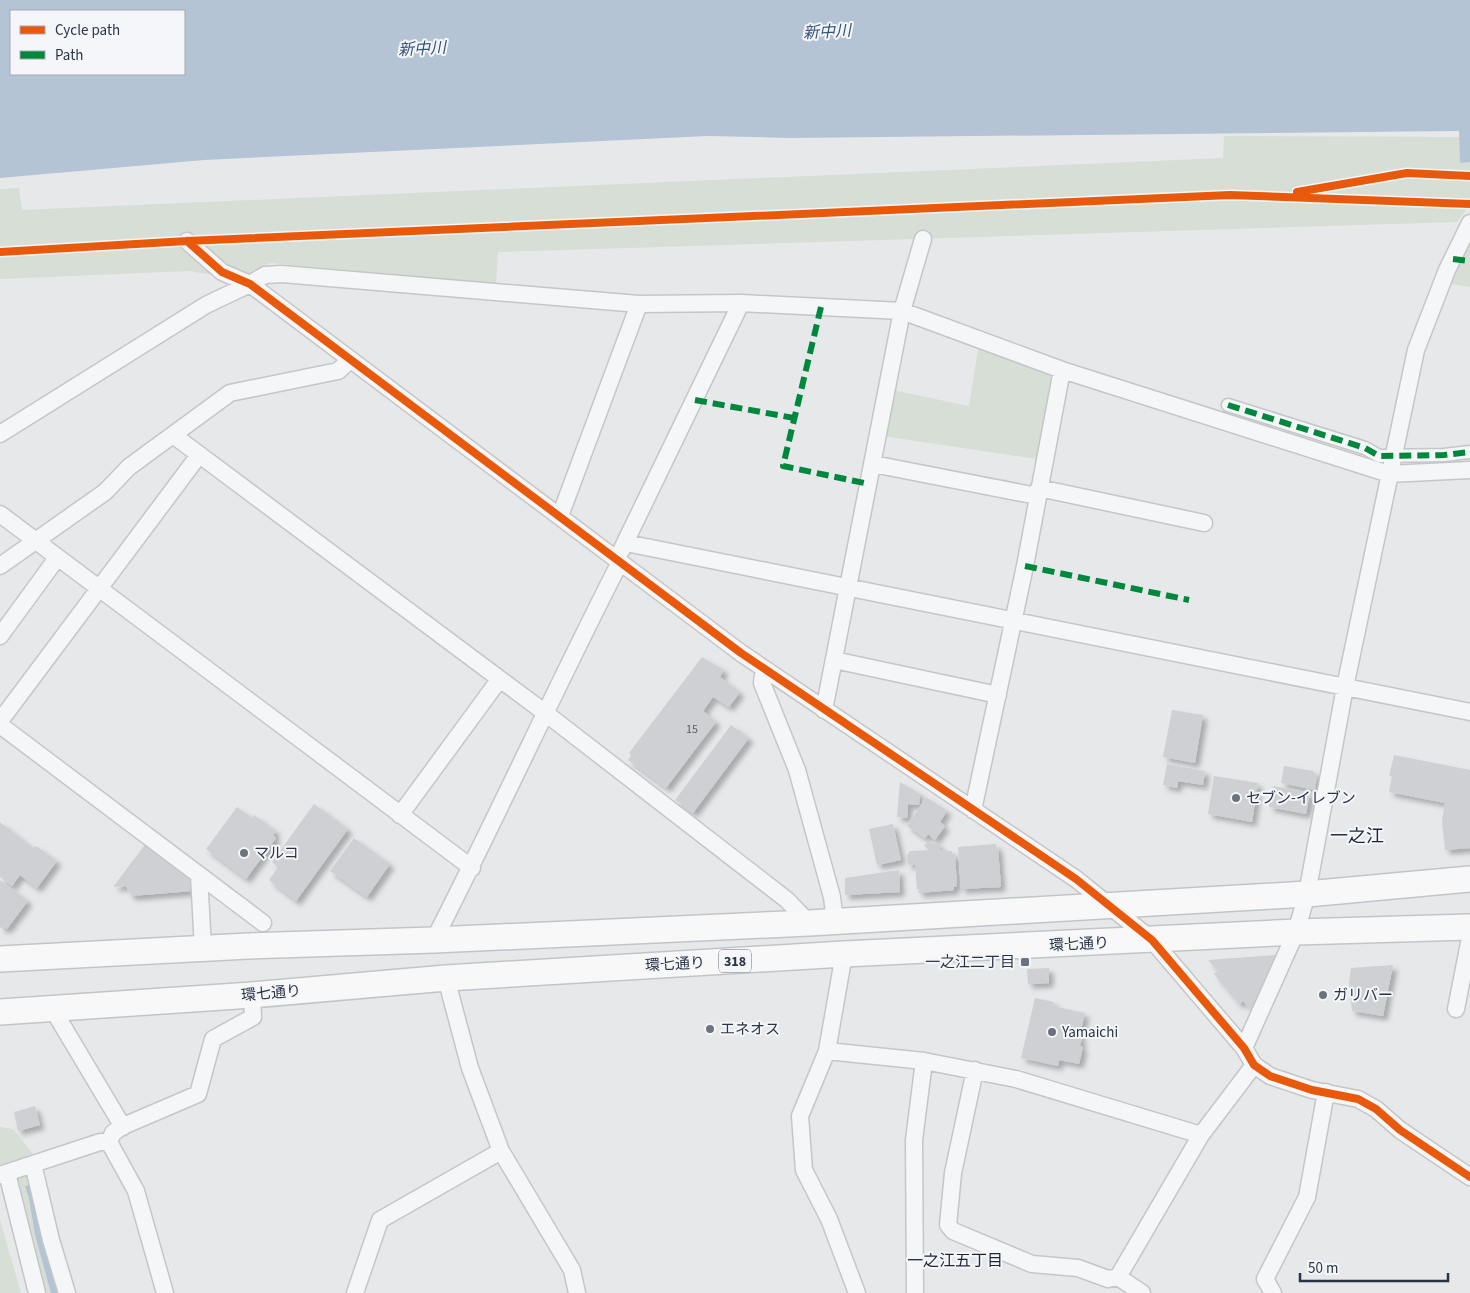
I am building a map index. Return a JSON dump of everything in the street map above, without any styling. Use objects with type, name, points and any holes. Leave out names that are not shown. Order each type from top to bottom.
[{"type":"main road","points":[[0,958],[809,923],[1307,894],[1470,878]]},
{"type":"main road","name":"環七通り","points":[[0,1012],[446,978],[844,954],[1296,932],[1470,928]]},
{"type":"street","points":[[1244,1048],[1296,932],[1307,894],[1345,687],[1416,350],[1447,270],[1470,223]]},
{"type":"street","points":[[824,710],[902,311],[923,240]]},
{"type":"street","points":[[187,241],[222,272],[250,284],[764,669],[1076,879],[1152,940],[1244,1048],[1254,1065],[1270,1076],[1358,1099],[1376,1109],[1400,1130],[1470,1178]]},
{"type":"street","points":[[0,434],[206,305],[265,275],[282,274],[639,304],[741,303],[902,311],[1062,370],[1389,474],[1470,470]]},
{"type":"street","points":[[434,940],[472,868],[544,712],[741,303]]},
{"type":"street","points":[[560,516],[639,304]]},
{"type":"street","points":[[0,566],[104,492],[129,467],[230,393],[338,371],[350,360]]},
{"type":"street","points":[[973,810],[1013,621],[1062,370]]},
{"type":"street","points":[[1228,405],[1365,448],[1380,456],[1444,455],[1470,452]]},
{"type":"street","points":[[173,435],[544,712],[787,900],[809,923]]},
{"type":"street","points":[[0,721],[199,455]]},
{"type":"street","points":[[873,464],[1204,523]]},
{"type":"street","points":[[0,514],[472,868]]},
{"type":"street","points":[[626,543],[1470,712]]},
{"type":"street","points":[[0,636],[57,558]]},
{"type":"street","points":[[834,660],[998,695]]},
{"type":"street","points":[[764,669],[762,683],[797,770],[832,896],[835,921]]},
{"type":"street","points":[[400,815],[499,680]]},
{"type":"street","points":[[0,725],[263,923]]},
{"type":"street","points":[[199,875],[204,948]]},
{"type":"street","points":[[1456,1009],[1470,938]]},
{"type":"street","points":[[844,954],[827,1051],[800,1116],[804,1170],[829,1219],[857,1293]]},
{"type":"street","points":[[446,978],[470,1068],[501,1151],[572,1270],[577,1293]]},
{"type":"street","points":[[109,1142],[113,1133],[123,1127],[198,1094],[213,1039],[253,1017],[252,994]]},
{"type":"street","points":[[52,1008],[123,1127]]},
{"type":"street","points":[[827,1051],[924,1061],[1016,1079],[1201,1135]]},
{"type":"street","points":[[915,1293],[914,1140],[924,1061]]},
{"type":"street","points":[[1118,1277],[1201,1135],[1254,1065]]},
{"type":"street","points":[[975,1070],[953,1173],[948,1225],[953,1231],[1032,1264],[1078,1268],[1108,1279],[1118,1277],[1142,1293]]},
{"type":"street","points":[[1273,1293],[1265,1279],[1307,1197],[1326,1092]]},
{"type":"street","points":[[37,1293],[3,1174],[100,1142],[109,1142]]},
{"type":"street","points":[[109,1142],[136,1191],[165,1293]]},
{"type":"street","points":[[355,1293],[380,1220],[501,1151]]},
{"type":"street","points":[[33,1164],[51,1240],[67,1293]]},
{"type":"shaded area","points":[[1224,136],[1470,137],[1470,210],[1467,209],[1457,222],[498,252],[496,284],[271,263],[236,279],[189,271],[0,279],[0,189],[19,188],[22,210],[1223,158]]},
{"type":"shaded area","points":[[1470,241],[1470,287],[1451,284]]},
{"type":"shaded area","points":[[978,349],[1055,375],[1037,459],[883,436],[892,390],[969,406]]},
{"type":"shaded area","points":[[0,1127],[13,1129],[34,1155],[0,1167]]},
{"type":"shaded area","points":[[40,1170],[53,1226],[74,1293],[45,1293],[17,1182],[18,1178]]},
{"type":"shaded area","points":[[0,1220],[21,1293],[0,1293]]},
{"type":"water","name":"新中川","points":[[0,0],[1470,0],[1470,162],[1460,163],[1459,131],[791,138],[707,136],[204,160],[0,178]]},
{"type":"water","points":[[30,1185],[35,1196],[41,1234],[58,1293],[51,1293],[35,1235],[29,1198],[25,1186]]},
{"type":"building","points":[[702,657],[724,670],[720,677],[740,692],[729,707],[713,697],[703,711],[716,722],[666,788],[628,760],[631,755],[629,753]]},
{"type":"building","points":[[1172,710],[1203,715],[1195,763],[1163,757]]},
{"type":"building","points":[[731,725],[749,738],[693,813],[675,800]]},
{"type":"building","points":[[1394,755],[1470,770],[1470,848],[1445,850],[1442,820],[1445,803],[1389,792],[1392,776],[1389,776]]},
{"type":"building","points":[[1167,764],[1205,771],[1203,785],[1178,781],[1177,788],[1163,785]]},
{"type":"building","points":[[1284,766],[1313,771],[1317,777],[1315,790],[1281,783]]},
{"type":"building","points":[[1214,776],[1258,783],[1252,822],[1208,814]]},
{"type":"building","points":[[900,782],[920,794],[919,805],[908,804],[907,818],[897,817]]},
{"type":"building","points":[[1273,786],[1310,793],[1306,814],[1269,807]]},
{"type":"building","points":[[926,797],[947,811],[940,822],[945,826],[935,840],[928,834],[925,838],[907,826]]},
{"type":"building","points":[[314,804],[348,829],[296,901],[269,880],[278,867],[272,862]]},
{"type":"building","points":[[237,807],[252,818],[254,815],[276,831],[273,835],[276,838],[246,879],[206,849]]},
{"type":"building","points":[[0,822],[33,848],[36,846],[57,861],[37,888],[20,875],[12,886],[0,877]]},
{"type":"building","points":[[893,824],[901,860],[877,865],[869,829]]},
{"type":"building","points":[[354,838],[390,864],[367,897],[330,871]]},
{"type":"building","points":[[928,841],[940,845],[940,850],[952,851],[952,854],[955,854],[957,886],[954,887],[954,890],[919,893],[915,864],[908,865],[907,855],[910,851],[929,850],[924,846]]},
{"type":"building","points":[[147,842],[190,875],[192,891],[131,896],[126,886],[113,887]]},
{"type":"building","points":[[996,844],[996,848],[998,848],[1001,887],[961,889],[958,847]]},
{"type":"building","points":[[899,870],[900,892],[845,895],[845,878]]},
{"type":"building","points":[[0,880],[28,901],[7,929],[0,927]]},
{"type":"building","points":[[1276,955],[1252,1011],[1243,1001],[1239,1004],[1214,974],[1218,971],[1208,960]]},
{"type":"building","points":[[1393,965],[1383,1016],[1352,1011],[1349,982],[1351,968]]},
{"type":"building","points":[[1049,968],[1049,983],[1028,984],[1027,969]]},
{"type":"building","points":[[1035,998],[1054,1002],[1053,1006],[1085,1013],[1079,1038],[1082,1038],[1080,1046],[1083,1047],[1079,1064],[1059,1060],[1058,1066],[1021,1058]]},
{"type":"building","points":[[35,1106],[40,1125],[18,1131],[14,1112]]},
{"type":"marked path","points":[[1453,259],[1470,261]]},
{"type":"marked path","points":[[821,307],[783,466],[869,484]]},
{"type":"marked path","points":[[695,400],[794,418]]},
{"type":"marked path","points":[[1228,405],[1365,448],[1379,456],[1444,455],[1470,452]]},
{"type":"marked path","points":[[1025,566],[1189,600]]},
{"type":"cycle path","points":[[1297,192],[1407,173],[1470,176]]},
{"type":"cycle path","points":[[0,252],[187,241],[1230,195],[1470,204]]},
{"type":"cycle path","points":[[187,241],[222,272],[250,284],[741,653],[1076,879],[1152,940],[1244,1048],[1254,1065],[1270,1076],[1312,1090],[1358,1099],[1376,1109],[1400,1130],[1470,1177]]},
{"type":"place","name":"セブン-イレブン","points":[[1236,798]]},
{"type":"place","name":"マルコ","points":[[244,853]]},
{"type":"place","name":"一之江二丁目","points":[[1025,962]]},
{"type":"place","name":"ガリバー","points":[[1323,995]]},
{"type":"place","name":"エネオス","points":[[710,1029]]},
{"type":"place","name":"Yamaichi","points":[[1052,1032]]},
{"type":"district","name":"一之江","points":[[1357,836]]},
{"type":"district","name":"一之江五丁目","points":[[955,1260]]}]
